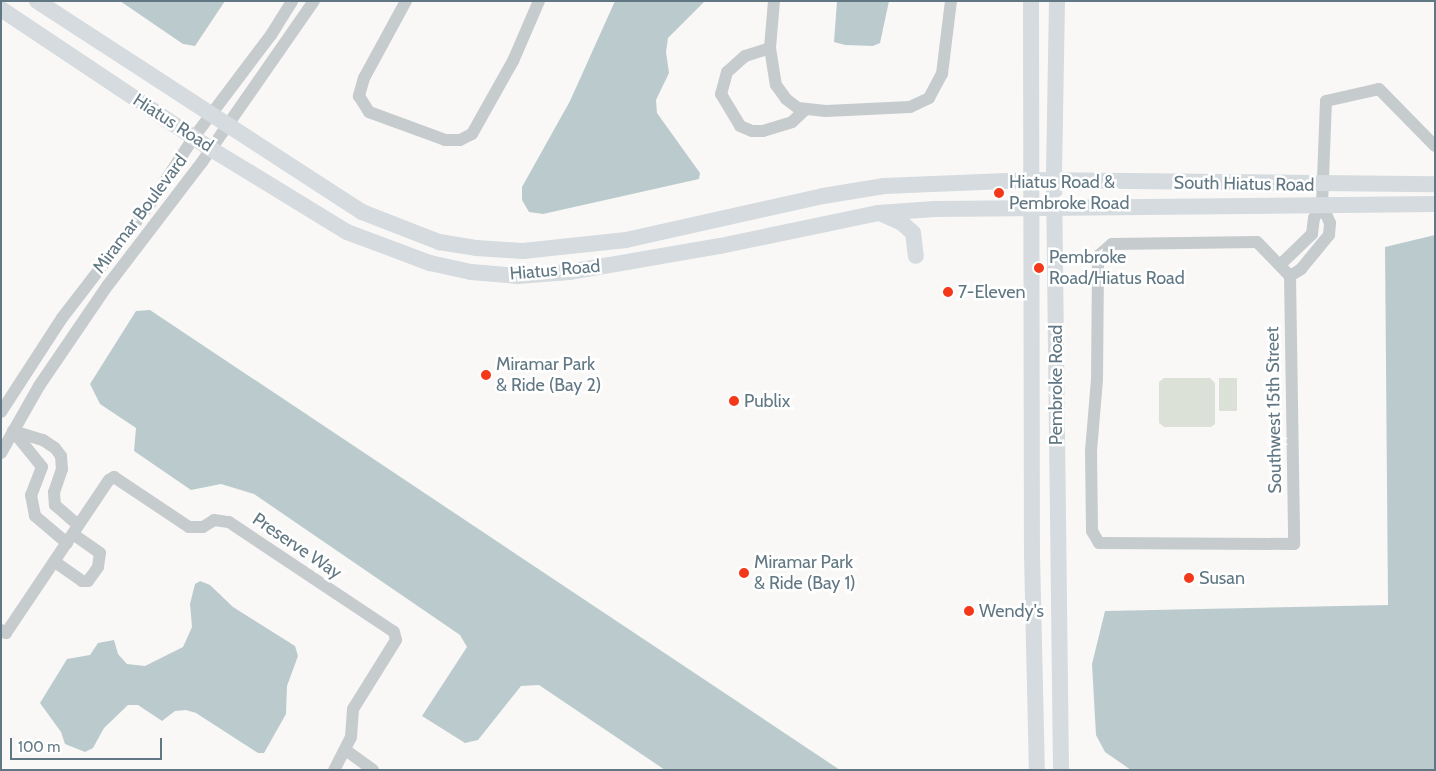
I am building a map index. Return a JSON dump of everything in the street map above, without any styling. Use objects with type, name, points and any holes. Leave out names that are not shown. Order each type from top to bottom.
[{"type":"main road","name":"Hiatus Road","points":[[37,1],[362,212],[439,242],[522,251],[580,246],[626,240],[823,196],[884,186],[1054,180]]},
{"type":"main road","name":"Pembroke Road","points":[[1030,1],[1032,555],[1037,770]]},
{"type":"main road","name":"Pembroke Road","points":[[1057,1],[1054,180],[1061,770]]},
{"type":"main road","name":"Hiatus Road","points":[[1,9],[211,149],[347,232],[430,263],[471,272],[518,276],[583,269],[720,246],[878,212],[1055,209]]},
{"type":"main road","name":"South Hiatus Road","points":[[1054,180],[1323,185],[1435,184]]},
{"type":"main road","name":"South Hiatus Road","points":[[1055,209],[1435,204]]},
{"type":"main road","points":[[878,212],[902,223],[913,233],[916,256]]},
{"type":"main road","points":[[580,246],[583,269]]},
{"type":"main road","points":[[1032,555],[1057,556]]},
{"type":"street","name":"Miramar Boulevard","points":[[1,412],[62,318],[152,201],[210,114],[271,35],[292,1]]},
{"type":"street","name":"Miramar Boulevard","points":[[1,454],[39,386],[108,285],[228,126],[314,1]]},
{"type":"street","points":[[406,1],[364,78],[359,96],[369,112],[445,140],[460,140],[472,134],[513,61],[539,1]]},
{"type":"street","points":[[774,1],[770,48],[776,85],[786,99],[804,111],[910,107],[929,98],[942,74],[951,1]]},
{"type":"street","points":[[770,48],[745,56],[727,72],[721,94],[740,126],[752,131],[763,132],[792,122],[804,111]]},
{"type":"street","points":[[1286,271],[1302,269],[1329,235],[1330,223],[1322,205],[1326,101],[1379,89],[1435,146]]},
{"type":"street","points":[[1286,271],[1312,234],[1314,218],[1322,205]]},
{"type":"street","name":"Southwest 15th Street","points":[[1256,242],[1286,271],[1294,544],[1099,544],[1092,531],[1091,451],[1097,380],[1096,262],[1102,250],[1112,244],[1256,242]]},
{"type":"street","points":[[13,432],[43,440],[55,448],[61,456],[62,469],[54,492],[54,505],[73,534]]},
{"type":"street","points":[[13,432],[42,467],[31,495],[35,516],[73,534],[100,553],[98,567],[88,582],[55,562]]},
{"type":"street","name":"Preserve Way","points":[[3,635],[55,562],[109,480],[114,478],[189,527],[203,527],[214,520],[229,522],[394,632],[396,640],[351,713],[351,737],[347,751],[334,770]]},
{"type":"street","points":[[347,751],[373,770]]},
{"type":"shaded area","points":[[120,1],[225,1],[195,46],[183,44]]},
{"type":"shaded area","points":[[615,1],[705,1],[668,38],[666,52],[669,73],[656,100],[657,113],[700,173],[699,179],[543,214],[529,212],[522,200],[522,187],[570,101]]},
{"type":"shaded area","points":[[837,1],[889,1],[880,43],[873,46],[845,45],[834,42]]},
{"type":"shaded area","points":[[1435,235],[1435,770],[1131,770],[1105,752],[1096,735],[1092,664],[1105,611],[1388,605],[1385,247]]},
{"type":"shaded area","points":[[150,310],[840,770],[665,770],[539,685],[521,686],[478,740],[465,743],[422,716],[467,647],[460,635],[254,494],[221,484],[191,490],[134,451],[136,428],[100,404],[90,384],[136,311]]},
{"type":"shaded area","points":[[1164,378],[1210,378],[1215,383],[1215,424],[1211,427],[1164,427],[1159,423],[1159,382]]},
{"type":"shaded area","points":[[1219,378],[1237,378],[1237,411],[1219,411]]},
{"type":"shaded area","points":[[200,581],[210,585],[233,607],[295,646],[298,656],[287,686],[286,714],[264,753],[258,753],[196,713],[186,710],[175,711],[162,721],[138,705],[128,705],[104,728],[93,748],[85,752],[65,744],[61,732],[40,703],[67,659],[90,655],[98,643],[114,640],[118,654],[127,664],[145,666],[183,647],[192,627],[190,604],[195,584]]},
{"type":"place","name":"Hiatus Road & Pembroke Road","points":[[999,193]]},
{"type":"place","name":"Pembroke Road/Hiatus Road","points":[[1039,268]]},
{"type":"place","name":"7-Eleven","points":[[948,292]]},
{"type":"place","name":"Miramar Park & Ride (Bay 2)","points":[[486,375]]},
{"type":"place","name":"Publix","points":[[734,401]]},
{"type":"place","name":"Miramar Park & Ride (Bay 1)","points":[[744,573]]},
{"type":"place","name":"Susan","points":[[1189,578]]},
{"type":"place","name":"Wendy's","points":[[969,611]]}]
